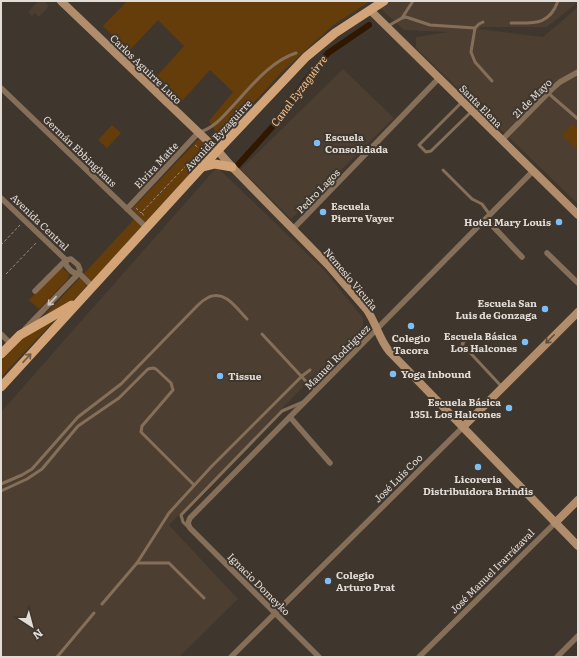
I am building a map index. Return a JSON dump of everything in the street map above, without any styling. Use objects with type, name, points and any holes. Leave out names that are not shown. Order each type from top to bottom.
[{"type":"main road","name":"Avenida Eyzaguirre","points":[[1,387],[210,158],[312,51],[335,33],[384,1]]},
{"type":"main road","points":[[202,167],[215,164],[232,167]]},
{"type":"main road","name":"Avenida Eyzaguirre","points":[[1,354],[20,334],[81,299]]},
{"type":"street","name":"Carlos Aguirre Luco","points":[[61,1],[218,151]]},
{"type":"street","name":"Santa Elena","points":[[370,10],[578,215]]},
{"type":"street","name":"21 de Mayo","points":[[502,140],[560,82],[578,72]]},
{"type":"street","name":"Pedro Lagos","points":[[293,229],[439,78]]},
{"type":"street","name":"Germán Ebbinghaus","points":[[1,88],[147,228]]},
{"type":"street","name":"Elvira Matte","points":[[127,208],[198,133]]},
{"type":"street","name":"Nemesio Vicuña","points":[[218,151],[328,265],[367,310],[389,351],[578,546]]},
{"type":"street","name":"Manuel Rodríguez","points":[[188,523],[191,516],[533,171]]},
{"type":"street","name":"Avenida Central","points":[[1,198],[66,260],[71,259],[78,265],[80,270],[79,273],[93,286]]},
{"type":"street","points":[[488,217],[522,257]]},
{"type":"street","points":[[547,253],[578,283]]},
{"type":"street","points":[[35,291],[66,260]]},
{"type":"street","name":"Avenida Eyzaguirre","points":[[20,334],[79,273]]},
{"type":"street","name":"José Luis Coo","points":[[231,657],[578,312]]},
{"type":"street","points":[[1,334],[11,344]]},
{"type":"street","points":[[290,417],[330,462]]},
{"type":"street","name":"José Manuel Irarrázaval","points":[[419,657],[578,500]]},
{"type":"street","name":"Ignacio Domeyko","points":[[188,523],[192,530],[319,657]]},
{"type":"street","points":[[557,657],[578,636]]},
{"type":"lane","points":[[387,27],[402,18],[413,1]]},
{"type":"lane","points":[[511,23],[536,23],[550,16],[558,1]]},
{"type":"lane","points":[[402,18],[406,17],[430,26],[475,28]]},
{"type":"lane","points":[[483,22],[475,28],[471,52],[475,62],[492,81]]},
{"type":"lane","points":[[198,133],[207,130],[218,122],[276,63],[296,53]]},
{"type":"lane","points":[[548,93],[578,119]]},
{"type":"lane","points":[[462,102],[419,145],[426,152],[431,151],[472,111]]},
{"type":"lane","points":[[443,170],[472,199],[482,204],[488,217]]},
{"type":"lane","points":[[1,484],[22,475],[38,463],[78,417],[121,384],[198,304],[210,297],[220,296],[227,298],[247,319]]},
{"type":"lane","points":[[262,334],[315,392]]},
{"type":"lane","points":[[471,334],[462,344],[503,387]]},
{"type":"lane","points":[[1,492],[27,479],[42,469],[78,426],[119,398],[148,369],[151,368],[156,369],[172,383],[173,390],[142,426],[141,432],[194,485]]},
{"type":"lane","points":[[102,604],[137,563],[169,513],[194,485],[302,376],[310,370]]},
{"type":"lane","points":[[192,530],[183,522],[181,515],[282,411],[306,400]]},
{"type":"lane","points":[[137,563],[169,563],[204,598]]},
{"type":"lane","points":[[58,657],[94,614]]},
{"type":"path","points":[[141,213],[201,150],[210,158]]},
{"type":"path","points":[[135,207],[144,216]]},
{"type":"path","points":[[1,245],[21,224]]},
{"type":"path","points":[[6,274],[39,240]]},
{"type":"shaded area","points":[[38,1],[44,1],[49,6],[39,17],[35,13],[32,16],[28,12]]},
{"type":"shaded area","points":[[127,1],[370,1],[332,26],[282,72],[220,139],[209,121],[233,92],[210,70],[181,102],[156,77],[184,46],[158,20],[129,51],[103,26]]},
{"type":"shaded area","points":[[388,1],[574,1],[577,3],[547,27],[481,27],[479,29],[543,37],[578,7],[578,204],[416,48],[416,37],[448,32],[404,30],[379,7]]},
{"type":"shaded area","name":"Escuela Consolidada","points":[[343,69],[394,118],[291,219],[241,169]]},
{"type":"shaded area","points":[[572,124],[578,129],[578,151],[562,135]]},
{"type":"shaded area","points":[[112,125],[121,133],[107,148],[98,140]]},
{"type":"shaded area","points":[[199,139],[213,152],[1,377],[1,361],[138,215],[132,209]]},
{"type":"shaded area","points":[[217,167],[324,270],[363,318],[363,326],[360,335],[304,386],[169,525],[238,599],[179,657],[1,657],[1,412]]},
{"type":"shaded area","points":[[61,267],[69,274],[68,279],[39,309],[29,300]]},
{"type":"waterway","name":"Canal Eyzaguirre","points":[[237,166],[274,125],[306,80],[328,53],[369,25]]},
{"type":"place","name":"Escuela Consolidada","points":[[317,143]]},
{"type":"place","name":"Escuela Pierre Vayer","points":[[323,212]]},
{"type":"place","name":"Hotel Mary Louis","points":[[559,222]]},
{"type":"place","name":"Escuela San Luis de Gonzaga","points":[[545,309]]},
{"type":"place","name":"Colegio Tacora","points":[[411,326]]},
{"type":"place","name":"Escuela Básica Los Halcones","points":[[525,342]]},
{"type":"place","name":"Yoga Inbound","points":[[393,374]]},
{"type":"place","name":"Tissue","points":[[220,376]]},
{"type":"place","name":"Escuela Básica 1351. Los Halcones","points":[[509,408]]},
{"type":"place","name":"Licoreria Distribuidora Brindis","points":[[478,467]]},
{"type":"place","name":"Colegio Arturo Prat","points":[[328,581]]}]
